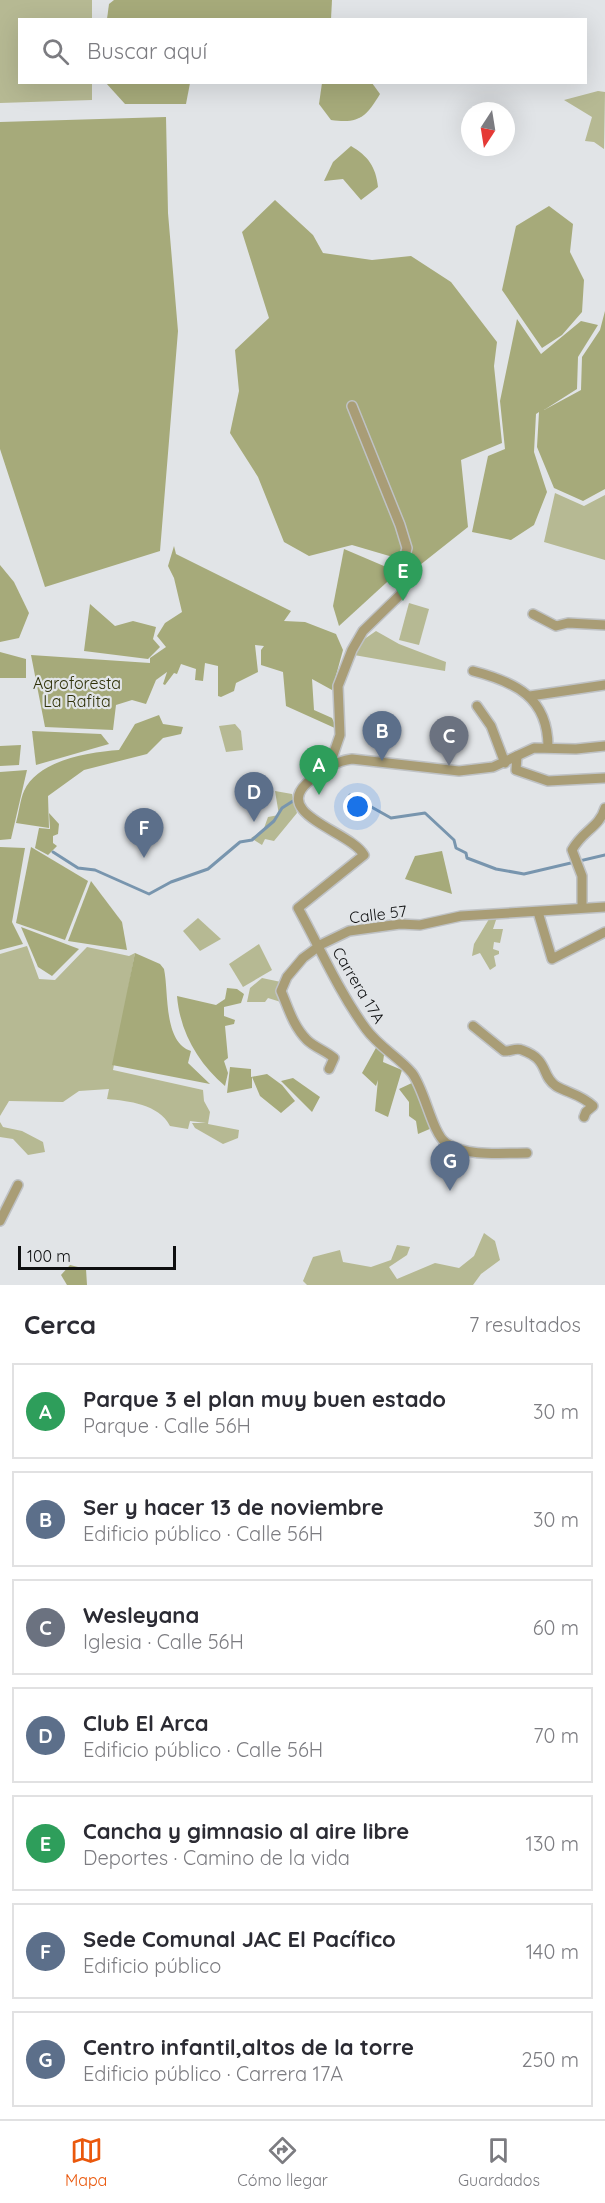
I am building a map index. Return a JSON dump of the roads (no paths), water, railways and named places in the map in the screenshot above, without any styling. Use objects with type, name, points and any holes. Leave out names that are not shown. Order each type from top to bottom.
[{"type":"street","points":[[328,767],[340,735],[338,686],[352,650],[363,631],[401,594],[407,577],[405,559],[407,548],[400,525],[352,406]]},
{"type":"street","points":[[533,614],[556,626],[568,623],[605,625]]},
{"type":"street","points":[[473,671],[503,679],[530,696],[542,716],[548,747]]},
{"type":"street","points":[[530,696],[605,685]]},
{"type":"street","points":[[477,706],[491,726],[506,763]]},
{"type":"street","points":[[328,767],[341,760],[352,759],[459,771],[506,763],[534,748],[576,749],[605,746]]},
{"type":"street","points":[[517,756],[516,770],[538,779],[605,778]]},
{"type":"street","name":"Carrera 17A","points":[[328,767],[302,788],[299,806],[303,813],[318,824],[348,838],[364,855],[298,908],[366,1029],[390,1055],[411,1073],[428,1102],[434,1126],[444,1141],[462,1151],[527,1154]]},
{"type":"street","points":[[582,907],[582,876],[572,850],[578,838],[601,821],[605,808]]},
{"type":"street","name":"Calle 57","points":[[329,1069],[334,1058],[308,1041],[287,1011],[286,1000],[281,991],[295,967],[336,936],[356,930],[420,925],[461,916],[605,907]]},
{"type":"street","points":[[538,912],[552,959],[605,932]]},
{"type":"street","points":[[473,1026],[504,1051],[524,1050],[538,1057],[545,1065],[546,1075],[557,1087],[580,1095],[593,1106],[586,1112],[584,1118]]},
{"type":"street","points":[[0,1221],[18,1185]]},
{"type":"waterway","points":[[350,795],[391,818],[425,813],[454,840],[456,848],[466,853],[467,858],[496,869],[524,874],[605,855]]},
{"type":"waterway","points":[[53,852],[78,868],[95,870],[149,894],[171,882],[208,869],[240,842],[252,840],[274,821],[282,808],[293,801]]},
{"type":"place","name":"Cancha y gimnasio al aire libre","points":[[403,601]]},
{"type":"place","name":"Ser y hacer 13 de noviembre","points":[[382,761]]},
{"type":"place","name":"Wesleyana","points":[[449,766]]},
{"type":"place","name":"Parque 3 el plan muy buen estado","points":[[319,795]]},
{"type":"place","name":"Club El Arca","points":[[254,822]]},
{"type":"place","name":"Sede Comunal JAC El Pacífico","points":[[144,858]]},
{"type":"place","name":"Centro infantil,altos de la torre","points":[[450,1191]]},
{"type":"park label","name":"Agroforesta La Rafita","points":[[77,692]]}]
